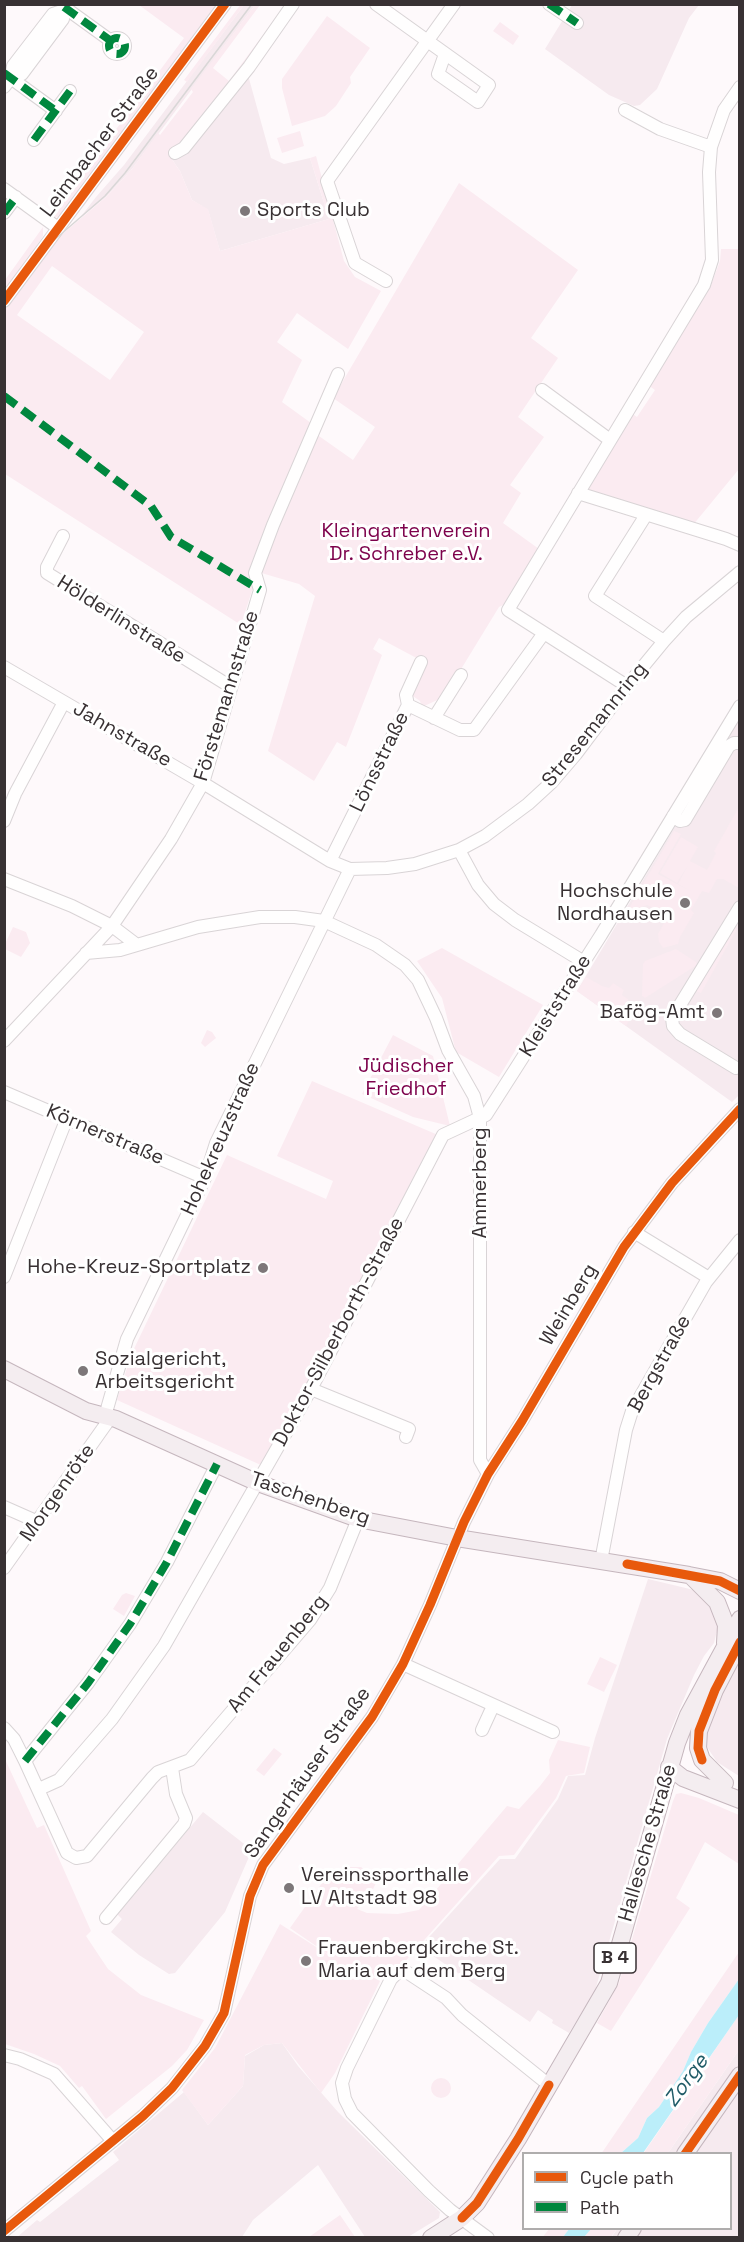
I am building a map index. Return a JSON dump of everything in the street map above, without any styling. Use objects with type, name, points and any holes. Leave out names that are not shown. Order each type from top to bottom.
[{"type":"main road","name":"Taschenberg","points":[[4,1369],[86,1411],[108,1416],[258,1483],[358,1519],[457,1538],[720,1581],[740,1591]]},
{"type":"main road","points":[[688,1575],[706,1589],[717,1602],[732,1644]]},
{"type":"main road","points":[[720,1581],[740,1577]]},
{"type":"main road","name":"Hallesche Straße","points":[[732,1786],[702,1760],[698,1748],[699,1731],[740,1619]]},
{"type":"main road","name":"Hallesche Straße","points":[[462,2218],[477,2203],[609,1983],[669,1767],[688,1715],[732,1644]]},
{"type":"main road","points":[[669,1767],[693,1771],[732,1786]]},
{"type":"main road","points":[[669,1767],[682,1778],[740,1800]]},
{"type":"main road","points":[[686,2152],[740,2075]]},
{"type":"main road","name":"B 4","points":[[431,2238],[462,2218]]},
{"type":"street","name":"Leimbacher Straße","points":[[4,301],[225,4]]},
{"type":"street","points":[[175,153],[184,148],[249,67],[292,4]]},
{"type":"street","points":[[376,4],[445,54]]},
{"type":"street","points":[[386,281],[355,262],[327,181],[454,4]]},
{"type":"street","points":[[549,4],[577,23]]},
{"type":"street","points":[[56,111],[7,79],[13,66],[53,14],[64,7],[111,41]]},
{"type":"street","points":[[627,686],[508,610],[704,285],[712,260],[709,172],[711,147],[724,110],[740,87]]},
{"type":"street","points":[[34,140],[70,91]]},
{"type":"street","points":[[625,110],[660,129],[711,147]]},
{"type":"street","points":[[4,189],[57,228]]},
{"type":"street","points":[[4,213],[16,197]]},
{"type":"street","name":"Förstemannstraße","points":[[4,1041],[10,1024],[112,926],[171,839],[203,783],[260,590],[255,573],[273,525],[338,374]]},
{"type":"street","points":[[542,390],[610,440]]},
{"type":"street","points":[[578,493],[740,545]]},
{"type":"street","points":[[646,515],[595,596],[664,640]]},
{"type":"street","name":"Hölderlinstraße","points":[[63,536],[47,567],[47,573],[231,687]]},
{"type":"street","name":"Stresemannring","points":[[330,861],[350,869],[387,868],[415,864],[459,850],[502,825],[552,782],[664,640],[687,617],[740,572]]},
{"type":"street","points":[[408,705],[460,730],[474,730],[544,633]]},
{"type":"street","name":"Lönsstraße","points":[[330,861],[408,705],[405,695],[422,662]]},
{"type":"street","name":"Jahnstraße","points":[[4,667],[203,783],[330,861]]},
{"type":"street","points":[[434,718],[461,675]]},
{"type":"street","points":[[4,821],[16,793],[64,702]]},
{"type":"street","name":"Kleiststraße","points":[[480,1118],[486,1115],[584,962],[740,706]]},
{"type":"street","points":[[673,816],[685,820],[729,746],[740,743]]},
{"type":"street","points":[[459,850],[478,885],[494,904],[515,920],[584,962]]},
{"type":"street","name":"Hohekreuzstraße","points":[[108,1416],[127,1339],[205,1178],[216,1143],[350,869]]},
{"type":"street","points":[[4,879],[72,906],[112,926],[137,945]]},
{"type":"street","points":[[736,1068],[680,1034],[673,1026],[672,1018],[740,907]]},
{"type":"street","name":"Ammerberg","points":[[86,953],[120,950],[198,927],[260,917],[295,917],[324,921],[390,953],[418,980],[432,1006],[448,1050],[474,1096],[480,1118],[480,1460],[488,1474]]},
{"type":"street","name":"Körnerstraße","points":[[4,1092],[205,1178]]},
{"type":"street","name":"Weinberg","points":[[457,1538],[488,1474],[634,1232],[672,1184],[740,1109]]},
{"type":"street","points":[[4,1277],[67,1118]]},
{"type":"street","name":"Doktor-Silberborth-Straße","points":[[39,1789],[59,1780],[119,1710],[164,1646],[311,1389],[442,1135],[480,1118]]},
{"type":"street","points":[[634,1232],[708,1278]]},
{"type":"street","name":"Bergstraße","points":[[601,1560],[626,1430],[632,1411],[708,1278],[740,1240]]},
{"type":"street","points":[[311,1389],[409,1429],[406,1437]]},
{"type":"street","name":"Morgenröte","points":[[4,1568],[38,1522],[108,1416]]},
{"type":"street","points":[[25,1761],[77,1697],[130,1624],[167,1562],[218,1464]]},
{"type":"street","points":[[4,1507],[38,1522]]},
{"type":"street","name":"Am Frauenberg","points":[[39,1789],[68,1853],[76,1858],[87,1856],[158,1772],[190,1760],[310,1620],[330,1588],[358,1519]]},
{"type":"street","name":"Sangerhäuser Straße","points":[[4,2231],[113,2141],[172,2088],[206,2046],[224,2013],[250,1896],[262,1865],[349,1751],[372,1717],[403,1664],[457,1538]]},
{"type":"street","points":[[403,1664],[553,1732]]},
{"type":"street","points":[[482,1730],[493,1706]]},
{"type":"street","points":[[4,1728],[14,1739],[39,1789]]},
{"type":"street","points":[[106,1917],[184,1824],[186,1818],[176,1794],[172,1768]]},
{"type":"street","points":[[488,2238],[429,2191],[352,2113],[345,2099],[342,2083],[345,2075],[376,2006],[391,1979],[397,1972],[405,1971],[438,1992],[462,2015],[549,2085]]},
{"type":"street","points":[[4,2055],[54,2074],[113,2141]]},
{"type":"shaded area","points":[[244,5],[255,5],[132,169],[106,197],[79,219],[124,165]]},
{"type":"shaded area","points":[[572,5],[699,5],[689,18],[657,89],[640,105],[634,106],[609,95],[545,49]]},
{"type":"shaded area","points":[[248,75],[271,158],[284,164],[310,158],[329,219],[220,251],[208,210],[192,200],[180,171],[171,158],[232,83]]},
{"type":"shaded area","name":"Hochschule Nordhausen","points":[[739,719],[739,1095],[732,1102],[577,991]]},
{"type":"shaded area","points":[[648,1579],[694,1590],[706,1599],[719,1622],[714,1643],[694,1675],[667,1739],[595,1991],[569,2033],[552,2023],[553,2020],[538,2010],[530,2022],[420,1947],[500,1859],[515,1859],[558,1799],[568,1776],[585,1775],[595,1738]]},
{"type":"shaded area","points":[[739,1662],[739,1776],[717,1762],[707,1747],[707,1730],[731,1671]]},
{"type":"shaded area","points":[[203,1812],[252,1850],[225,1912],[175,1973],[169,1974],[139,1955],[111,1932],[122,1919],[115,1912],[118,1908],[121,1910]]},
{"type":"shaded area","points":[[282,2043],[298,2066],[338,2112],[440,2212],[439,2218],[408,2237],[365,2237],[318,2165],[253,2220],[242,2237],[16,2238],[119,2160],[113,2152],[184,2092],[208,2125],[243,2086],[245,2056],[264,2045]]},
{"type":"shaded area","points":[[739,2050],[739,2237],[611,2238],[616,2230],[732,2230],[732,2152],[669,2152]]},
{"type":"green space","points":[[241,4],[244,5],[187,82],[184,80]]},
{"type":"green space","points":[[139,5],[219,5],[60,217],[50,218],[184,38]]},
{"type":"green space","name":"Kleingartenverein Dr. Schreber e.V.","points":[[255,5],[260,5],[213,68],[229,81],[285,5],[288,5],[232,83],[171,158],[180,171],[192,200],[208,209],[220,251],[329,219],[310,158],[316,156],[344,261],[355,277],[381,291],[348,349],[297,313],[277,342],[302,360],[282,402],[311,423],[309,429],[353,460],[375,427],[333,398],[459,183],[578,270],[531,338],[558,358],[518,417],[544,437],[510,485],[521,493],[503,523],[539,549],[507,603],[499,607],[444,697],[422,707],[420,701],[410,694],[424,662],[379,638],[373,649],[382,655],[346,747],[337,742],[314,781],[268,751],[315,596],[299,584],[258,572],[241,625],[5,474],[4,308],[52,243],[106,197],[132,169],[158,133],[160,135],[193,92],[191,89]],"holes":[[[52,266],[144,332],[110,380],[17,315]]]},
{"type":"green space","points":[[327,16],[370,48],[350,77],[351,83],[336,106],[325,116],[292,126],[282,88],[282,79]]},
{"type":"green space","points":[[500,22],[519,36],[513,45],[493,31]]},
{"type":"green space","points":[[155,109],[84,206],[70,217]]},
{"type":"green space","points":[[300,131],[304,146],[282,153],[277,138]]},
{"type":"green space","points":[[43,227],[43,236],[37,245],[39,247],[5,292],[5,280]]},
{"type":"green space","points":[[721,249],[739,249],[739,469],[693,525],[585,490],[631,413],[637,417],[655,390],[648,385],[711,285],[720,261]]},
{"type":"green space","points":[[739,807],[739,888],[723,879],[717,879],[709,893],[702,891],[691,910],[694,913],[678,944],[663,948],[658,934],[668,915],[647,905],[638,908],[631,917],[625,915],[674,831],[681,834],[658,874],[694,893],[678,884],[688,865],[677,883],[660,873],[681,837],[698,847],[690,861],[707,870],[716,853],[714,851]]},
{"type":"green space","points":[[732,926],[737,929],[701,993],[694,990],[682,1012],[688,1015],[683,1019],[676,1019]]},
{"type":"green space","points":[[13,927],[26,932],[30,943],[21,957],[5,949]]},
{"type":"green space","points":[[442,948],[543,1005],[499,1077],[456,1052],[442,998],[417,961]]},
{"type":"green space","points":[[676,949],[697,965],[645,998],[642,996],[645,961]]},
{"type":"green space","points":[[586,977],[602,986],[609,988],[613,983],[624,990],[622,995],[628,999],[631,1017],[626,1026],[577,991]]},
{"type":"green space","points":[[207,1030],[212,1032],[216,1038],[205,1047],[201,1043]]},
{"type":"green space","name":"Jüdischer Friedhof","points":[[393,1035],[433,1056],[450,1126],[413,1117],[362,1094]]},
{"type":"green space","name":"Hohe-Kreuz-Sportplatz","points":[[312,1081],[438,1135],[401,1211],[263,1466],[117,1400],[131,1355],[227,1155],[326,1199],[333,1181],[277,1156]]},
{"type":"green space","points":[[126,1593],[135,1596],[124,1616],[113,1609],[122,1595]]},
{"type":"green space","points":[[600,1657],[617,1665],[604,1692],[587,1684]]},
{"type":"green space","points":[[558,1740],[590,1747],[584,1773],[566,1776],[556,1798],[514,1855],[499,1856],[401,1966],[387,1969],[382,1980],[349,1965],[380,1981],[335,2073],[321,2093],[282,2043],[264,2045],[245,2055],[243,2086],[208,2125],[182,2090],[215,2048],[280,1924],[332,1957],[290,1928],[322,1883],[349,1867],[361,1867],[372,1875],[376,1883],[370,1895],[357,1909],[367,1913],[398,1914],[419,1910],[507,1806],[519,1809],[540,1786],[550,1773],[549,1760]]},
{"type":"green space","points":[[274,1748],[282,1754],[264,1776],[256,1770]]},
{"type":"green space","points":[[4,1757],[37,1828],[44,1825],[91,1931],[86,1936],[108,1969],[141,1995],[204,2020],[187,2050],[172,2066],[106,2119],[82,2086],[79,2088],[60,2066],[5,2044]]},
{"type":"green space","points":[[681,1793],[739,1815],[739,1864],[705,1842],[676,1898],[690,1908],[611,2031],[597,2023],[619,1983],[673,1801],[676,1794]]},
{"type":"green space","points":[[739,1952],[739,1979],[708,2023],[683,2071],[659,2107],[647,2118],[638,2138],[622,2152],[602,2152]]},
{"type":"green space","points":[[739,2015],[739,2050],[669,2152],[644,2152]]},
{"type":"green space","points":[[437,2078],[445,2078],[451,2084],[451,2092],[445,2098],[437,2098],[431,2092],[431,2084]]},
{"type":"green space","points":[[340,2215],[355,2237],[309,2237]]},
{"type":"green space","points":[[548,2230],[568,2230],[563,2237],[542,2238]]},
{"type":"green space","points":[[589,2230],[616,2230],[611,2237],[584,2237]]},
{"type":"water","name":"Zorge","points":[[739,1979],[739,2015],[644,2152],[622,2152],[638,2138],[647,2118],[659,2107],[683,2071],[708,2023]]},
{"type":"water","points":[[568,2230],[590,2230],[584,2237],[563,2237]]},
{"type":"tram line","points":[[4,303],[45,248],[105,196],[125,173],[252,4]]},
{"type":"marked path","points":[[549,4],[577,23]]},
{"type":"marked path","points":[[64,7],[111,41]]},
{"type":"marked path","points":[[117,38],[123,40],[125,46],[123,52],[117,54],[111,52],[109,46],[111,40],[117,38]]},
{"type":"marked path","points":[[4,73],[56,111]]},
{"type":"marked path","points":[[34,140],[70,91]]},
{"type":"marked path","points":[[4,213],[16,197]]},
{"type":"marked path","points":[[4,396],[151,506],[171,537],[260,590]]},
{"type":"marked path","points":[[25,1761],[88,1683],[130,1624],[167,1562],[217,1464]]},
{"type":"cycle path","points":[[4,301],[225,4]]},
{"type":"cycle path","points":[[4,2231],[143,2116],[172,2088],[205,2046],[224,2013],[250,1896],[263,1865],[372,1717],[403,1664],[464,1522],[488,1474],[522,1421],[624,1247],[672,1183],[740,1109]]},
{"type":"cycle path","points":[[627,1564],[720,1581],[740,1591]]},
{"type":"cycle path","points":[[702,1760],[698,1748],[699,1731],[715,1690],[740,1642]]},
{"type":"cycle path","points":[[686,2152],[740,2075]]},
{"type":"cycle path","points":[[462,2218],[477,2203],[549,2085]]},
{"type":"place","name":"Sports Club","points":[[245,211]]},
{"type":"place","name":"Hochschule Nordhausen","points":[[685,903]]},
{"type":"place","name":"Bafög-Amt","points":[[717,1013]]},
{"type":"place","name":"Hohe-Kreuz-Sportplatz","points":[[263,1268]]},
{"type":"place","name":"Sozialgericht, Arbeitsgericht","points":[[83,1371]]},
{"type":"place","name":"Vereinssporthalle LV Altstadt 98","points":[[289,1888]]},
{"type":"place","name":"Frauenbergkirche St. Maria auf dem Berg","points":[[306,1961]]}]
